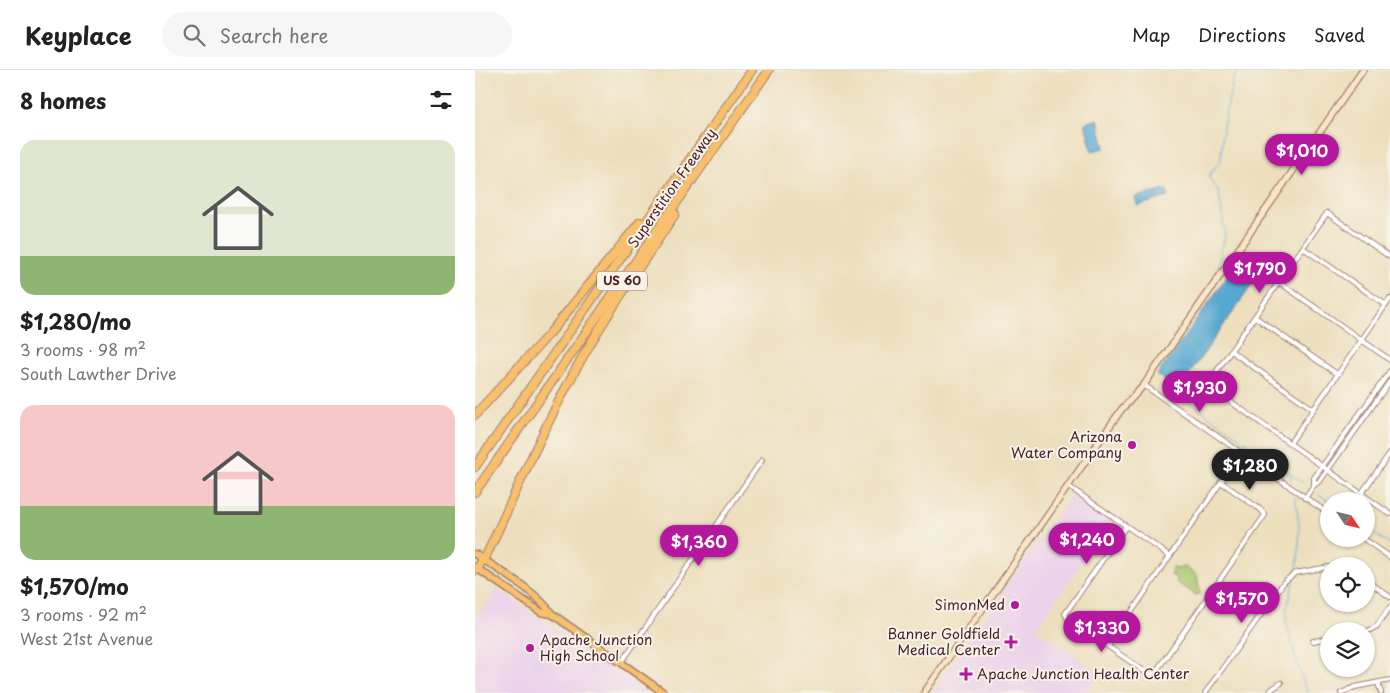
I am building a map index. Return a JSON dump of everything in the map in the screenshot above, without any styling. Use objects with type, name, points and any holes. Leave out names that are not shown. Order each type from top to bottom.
[{"type":"highway","name":"Superstition Freeway","points":[[475,467],[752,70]]},
{"type":"highway","name":"Superstition Freeway","points":[[475,492],[769,70]]},
{"type":"highway","points":[[476,569],[484,560],[544,430],[583,356],[686,198],[715,148]]},
{"type":"highway","points":[[475,415],[561,320],[673,183]]},
{"type":"main road","points":[[924,693],[1121,410],[1144,385],[1363,70]]},
{"type":"main road","points":[[475,554],[535,596],[552,614],[664,693]]},
{"type":"main road","points":[[476,569],[541,612],[552,614]]},
{"type":"street","points":[[1358,492],[1207,386],[1327,213],[1390,257]]},
{"type":"street","points":[[1303,248],[1386,305]]},
{"type":"street","points":[[1279,282],[1390,360]]},
{"type":"street","points":[[1289,443],[1390,299]]},
{"type":"street","points":[[1255,317],[1337,374]]},
{"type":"street","points":[[1231,351],[1313,409]]},
{"type":"street","points":[[1314,485],[1314,478],[1390,371]]},
{"type":"street","points":[[1303,496],[1320,481],[1390,381]]},
{"type":"street","points":[[1144,385],[1320,508]]},
{"type":"street","points":[[1108,646],[1241,453]]},
{"type":"street","points":[[1362,492],[1390,453]]},
{"type":"street","points":[[621,663],[762,460]]},
{"type":"street","points":[[1126,526],[1065,614],[1068,619],[1147,673],[1152,674],[1157,670],[1265,515],[1261,510],[1221,482]]},
{"type":"street","points":[[1068,486],[1170,556]]},
{"type":"street","points":[[1375,504],[1390,514]]},
{"type":"street","points":[[1375,547],[1390,557]]},
{"type":"street","points":[[1205,693],[1280,586],[1295,573],[1320,568]]},
{"type":"street","points":[[1375,586],[1390,597]]},
{"type":"street","points":[[1375,627],[1390,607]]},
{"type":"street","points":[[1313,641],[1320,640]]},
{"type":"street","points":[[1341,693],[1355,687],[1390,680]]},
{"type":"street","points":[[1269,693],[1281,683]]},
{"type":"street","points":[[1378,683],[1381,693]]},
{"type":"shaded area","points":[[1072,495],[1078,496],[1112,519],[1036,629],[1100,674],[1086,693],[932,693],[1067,500]]},
{"type":"shaded area","name":"Apache Junction High School","points":[[497,589],[650,693],[475,693],[475,620]]},
{"type":"green space","points":[[1173,567],[1177,569],[1185,567],[1197,575],[1200,594],[1196,595],[1176,582],[1178,579],[1171,575]]},
{"type":"water","points":[[1098,119],[1105,148],[1092,151],[1085,123]]},
{"type":"water","points":[[1167,190],[1168,197],[1137,206],[1135,197]]},
{"type":"water","points":[[1232,270],[1252,285],[1178,390],[1157,375]]},
{"type":"waterway","points":[[1217,275],[1225,236],[1219,192],[1209,178],[1221,160],[1223,126],[1233,80],[1238,70]]},
{"type":"waterway","points":[[1171,383],[1173,390],[1303,483]]},
{"type":"waterway","points":[[1290,473],[1291,480]]},
{"type":"waterway","points":[[1295,498],[1299,535],[1299,554],[1296,572]]},
{"type":"waterway","points":[[1375,534],[1390,545]]},
{"type":"waterway","points":[[1295,576],[1287,607],[1286,621],[1298,667],[1308,693]]},
{"type":"place","name":"Arizona Water Company","points":[[1132,445]]},
{"type":"place","name":"SimonMed","points":[[1015,605]]},
{"type":"place","name":"Banner Goldfield Medical Center","points":[[1011,642]]},
{"type":"place","name":"Apache Junction High School","points":[[530,648]]},
{"type":"place","name":"Apache Junction Health Center","points":[[966,674]]}]
